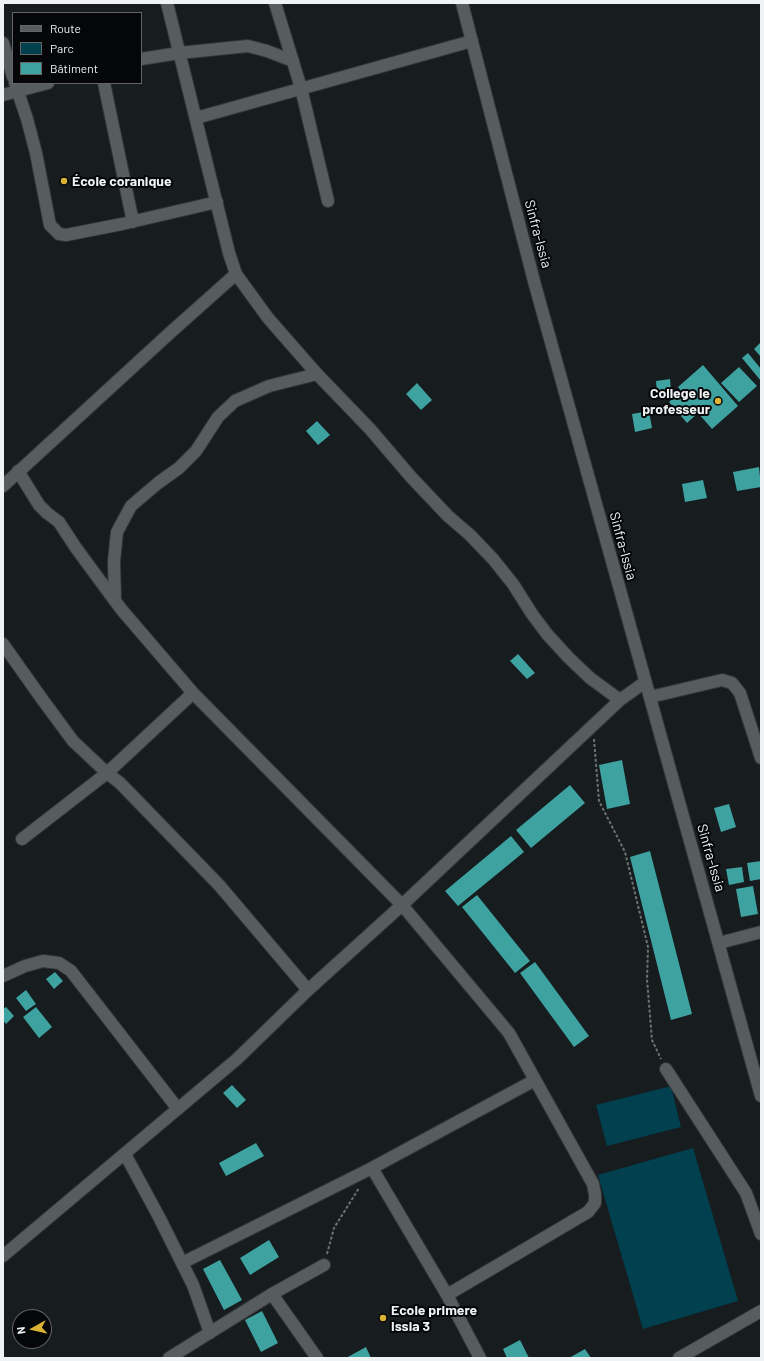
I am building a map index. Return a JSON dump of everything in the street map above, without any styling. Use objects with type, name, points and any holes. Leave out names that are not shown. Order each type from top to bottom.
[{"type":"street","points":[[167,3],[229,252],[236,274],[268,318],[317,374],[370,429],[411,477],[448,516],[470,535],[493,559],[513,584],[547,634],[590,678],[620,700]]},
{"type":"street","points":[[275,3],[301,88],[328,201]]},
{"type":"street","name":"Sinfra-Issia","points":[[462,3],[535,285],[761,1096]]},
{"type":"street","points":[[196,118],[472,41]]},
{"type":"street","points":[[3,43],[12,73]]},
{"type":"street","points":[[142,59],[180,53],[248,46],[293,60]]},
{"type":"street","points":[[3,95],[16,87],[40,84]]},
{"type":"street","points":[[104,84],[133,222]]},
{"type":"street","points":[[16,87],[27,119],[36,153],[50,225],[59,234],[66,235],[133,222],[217,202]]},
{"type":"street","points":[[3,486],[236,274]]},
{"type":"street","points":[[114,600],[114,561],[117,532],[131,506],[158,483],[180,468],[196,451],[218,417],[236,402],[269,386],[317,374]]},
{"type":"street","points":[[18,471],[39,505],[60,522],[76,548],[114,600],[193,693],[402,905],[509,1033],[593,1184],[596,1194],[595,1203],[588,1212],[447,1295]]},
{"type":"street","points":[[3,644],[73,741],[95,763],[120,783],[214,880],[308,990]]},
{"type":"street","points":[[650,697],[722,680],[732,683],[740,693],[761,758]]},
{"type":"street","points":[[3,1256],[237,1059],[308,990],[402,905],[620,700],[645,682]]},
{"type":"street","points":[[22,839],[107,773],[193,693]]},
{"type":"street","points":[[719,943],[761,932]]},
{"type":"street","points":[[3,976],[25,966],[42,961],[59,963],[71,971],[178,1109]]},
{"type":"street","points":[[666,1069],[746,1193],[761,1234]]},
{"type":"street","points":[[182,1263],[372,1168],[535,1080]]},
{"type":"street","points":[[125,1154],[193,1285],[210,1333]]},
{"type":"street","points":[[372,1168],[447,1295],[480,1358]]},
{"type":"street","points":[[169,1358],[272,1294],[324,1264]]},
{"type":"street","points":[[272,1294],[317,1358]]},
{"type":"street","points":[[680,1358],[761,1311]]},
{"type":"path","points":[[593,726],[599,800],[625,852],[648,947],[647,979],[652,1040],[666,1069]]},
{"type":"path","points":[[324,1264],[334,1228],[359,1188]]},
{"type":"green space","points":[[671,1086],[681,1127],[607,1146],[596,1105]]},
{"type":"green space","points":[[693,1148],[738,1301],[643,1329],[598,1175]]},
{"type":"building","points":[[761,342],[761,357],[754,349]]},
{"type":"building","points":[[748,353],[761,369],[761,381],[742,358]]},
{"type":"building","points":[[703,365],[738,406],[712,429],[698,413],[687,423],[669,402],[681,391],[678,387]]},
{"type":"building","points":[[739,367],[757,386],[739,402],[721,383]]},
{"type":"building","points":[[670,379],[671,391],[657,393],[656,381]]},
{"type":"building","points":[[417,383],[432,400],[421,410],[406,394]]},
{"type":"building","points":[[649,411],[652,428],[635,432],[632,414]]},
{"type":"building","points":[[317,421],[330,435],[318,445],[306,431]]},
{"type":"building","points":[[759,467],[761,487],[737,491],[733,472]]},
{"type":"building","points":[[703,480],[707,498],[685,502],[682,484]]},
{"type":"building","points":[[518,654],[535,673],[527,679],[510,661]]},
{"type":"building","points":[[622,760],[630,804],[607,809],[599,765]]},
{"type":"building","points":[[570,785],[585,803],[531,848],[516,830]]},
{"type":"building","points":[[729,804],[736,827],[721,832],[714,808]]},
{"type":"building","points":[[511,836],[524,852],[458,906],[445,891]]},
{"type":"building","points":[[650,851],[692,1014],[671,1020],[630,857]]},
{"type":"building","points":[[761,861],[761,879],[750,881],[747,863]]},
{"type":"building","points":[[742,867],[744,882],[729,885],[726,869]]},
{"type":"building","points":[[753,886],[758,914],[741,917],[736,889]]},
{"type":"building","points":[[477,895],[530,961],[515,973],[462,907]]},
{"type":"building","points":[[535,962],[589,1036],[574,1047],[520,973]]},
{"type":"building","points":[[55,972],[63,981],[54,989],[46,979]]},
{"type":"building","points":[[26,990],[36,1004],[26,1011],[16,998]]},
{"type":"building","points":[[6,1007],[14,1016],[6,1024],[3,1020],[3,1009]]},
{"type":"building","points":[[36,1007],[52,1027],[39,1038],[23,1017]]},
{"type":"building","points":[[232,1085],[246,1100],[237,1108],[223,1093]]},
{"type":"building","points":[[256,1143],[264,1156],[226,1176],[219,1163]]},
{"type":"building","points":[[269,1240],[279,1257],[250,1275],[240,1258]]},
{"type":"building","points":[[220,1260],[242,1300],[224,1310],[203,1269]]},
{"type":"building","points":[[262,1311],[278,1343],[261,1352],[245,1320]]},
{"type":"building","points":[[520,1340],[529,1358],[507,1358],[503,1349]]},
{"type":"building","points":[[366,1347],[371,1358],[346,1358]]},
{"type":"building","points":[[585,1349],[591,1358],[569,1358]]},
{"type":"place","name":"École coranique","points":[[64,181]]},
{"type":"place","name":"College le professeur","points":[[718,401]]},
{"type":"place","name":"Ecole primere Issia 3","points":[[383,1318]]}]
